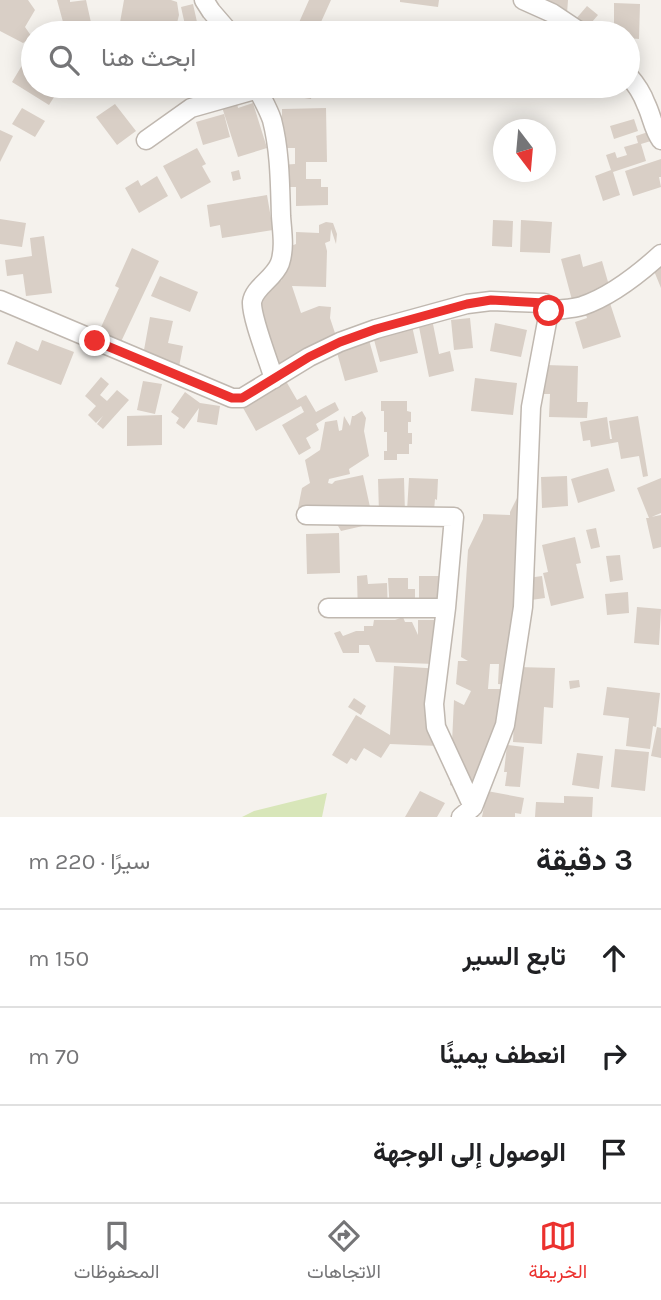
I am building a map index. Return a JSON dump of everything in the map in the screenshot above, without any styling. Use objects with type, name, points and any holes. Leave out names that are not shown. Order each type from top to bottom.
[{"type":"street","points":[[204,0],[220,21]]},
{"type":"street","points":[[523,0],[564,21]]},
{"type":"street","points":[[640,92],[661,140]]},
{"type":"street","points":[[146,140],[191,108],[224,98]]},
{"type":"street","points":[[262,98],[271,117],[276,143],[283,251],[272,277],[255,292],[252,302],[274,379]]},
{"type":"street","points":[[549,311],[582,306],[612,291],[661,254]]},
{"type":"street","points":[[0,300],[232,398],[242,398],[309,357],[376,329],[491,300],[544,303],[549,311],[531,407],[523,607],[506,725],[467,812]]},
{"type":"street","points":[[306,515],[454,517],[434,704],[436,727],[467,812]]},
{"type":"street","points":[[328,608],[446,608]]},
{"type":"green space","points":[[327,793],[322,817],[242,817],[254,811]]},
{"type":"building","points":[[0,0],[28,0],[35,10],[29,21],[21,21],[21,42],[0,31]]},
{"type":"building","points":[[57,0],[86,0],[91,21],[63,21]]},
{"type":"building","points":[[124,0],[177,2],[178,21],[120,21]]},
{"type":"building","points":[[309,0],[331,0],[321,21],[300,21]]},
{"type":"building","points":[[400,0],[439,0],[438,7]]},
{"type":"building","points":[[539,0],[568,0],[567,14]]},
{"type":"building","points":[[614,3],[640,4],[640,21],[614,21]]},
{"type":"building","points":[[193,4],[197,21],[184,21],[181,7]]},
{"type":"building","points":[[587,6],[598,15],[593,21],[575,20]]},
{"type":"building","points":[[21,67],[21,88],[12,82]]},
{"type":"building","points":[[38,98],[53,98],[49,105]]},
{"type":"building","points":[[237,103],[238,108],[253,103],[267,148],[238,157],[222,107]]},
{"type":"building","points":[[115,104],[136,131],[117,145],[96,117]]},
{"type":"building","points":[[22,108],[45,121],[35,137],[12,124]]},
{"type":"building","points":[[326,108],[327,162],[306,162],[306,179],[321,179],[321,187],[328,187],[328,205],[296,206],[296,187],[280,187],[280,165],[295,164],[295,148],[282,148],[282,109]]},
{"type":"building","points":[[224,114],[230,137],[203,145],[196,122]]},
{"type":"building","points":[[634,119],[638,131],[614,139],[610,126]]},
{"type":"building","points":[[0,130],[13,136],[0,162]]},
{"type":"building","points":[[651,131],[654,140],[641,144],[646,161],[613,172],[620,195],[603,201],[595,176],[611,170],[606,155],[615,152],[617,158],[627,155],[624,147],[638,143],[636,136]]},
{"type":"building","points":[[197,148],[206,164],[202,166],[211,182],[181,199],[163,166]]},
{"type":"building","points":[[661,159],[661,187],[633,196],[625,171]]},
{"type":"building","points":[[239,170],[241,179],[233,181],[231,172]]},
{"type":"building","points":[[157,176],[168,196],[139,213],[125,188],[138,180],[141,186]]},
{"type":"building","points":[[267,195],[273,230],[222,238],[220,225],[210,227],[207,205]]},
{"type":"building","points":[[0,219],[26,223],[22,247],[0,244]]},
{"type":"building","points":[[493,220],[513,221],[512,247],[492,246]]},
{"type":"building","points":[[521,220],[552,222],[550,253],[520,252]]},
{"type":"building","points":[[333,223],[337,234],[336,244],[331,229],[330,241],[325,243],[326,287],[292,286],[301,313],[319,306],[331,307],[330,318],[339,345],[280,365],[268,364],[252,291],[282,280],[283,249],[296,244],[296,232],[319,233],[319,225]]},
{"type":"building","points":[[44,236],[52,293],[26,296],[23,274],[7,276],[5,260],[32,256],[30,238]]},
{"type":"building","points":[[132,248],[159,261],[119,346],[97,336],[119,288],[115,286]]},
{"type":"building","points":[[580,254],[583,267],[602,261],[610,289],[572,300],[561,259]]},
{"type":"building","points":[[661,263],[661,288],[652,266]]},
{"type":"building","points":[[160,276],[198,292],[190,312],[151,296]]},
{"type":"building","points":[[609,300],[621,337],[583,349],[575,322],[587,318],[584,307]]},
{"type":"building","points":[[150,317],[173,321],[168,343],[183,346],[179,367],[142,361]]},
{"type":"building","points":[[470,318],[473,348],[454,350],[451,320]]},
{"type":"building","points":[[495,323],[527,330],[521,357],[490,351]]},
{"type":"building","points":[[433,324],[439,354],[450,351],[454,371],[429,377],[419,327]]},
{"type":"building","points":[[412,326],[418,353],[380,362],[373,336]]},
{"type":"building","points":[[42,340],[74,352],[61,385],[7,364],[16,341],[38,351]]},
{"type":"building","points":[[369,340],[378,372],[345,381],[336,349]]},
{"type":"building","points":[[545,365],[578,366],[577,402],[588,402],[587,418],[549,417],[550,394],[543,394]]},
{"type":"building","points":[[283,376],[297,400],[306,395],[316,412],[335,402],[339,410],[316,424],[319,430],[306,438],[311,448],[299,455],[282,425],[304,412],[301,406],[256,431],[242,406]]},
{"type":"building","points":[[101,377],[109,384],[100,395],[107,401],[117,390],[129,400],[103,429],[97,424],[103,416],[96,423],[88,415],[96,406],[85,396]]},
{"type":"building","points":[[475,378],[517,383],[513,415],[471,411]]},
{"type":"building","points":[[143,381],[162,384],[155,414],[137,410]]},
{"type":"building","points":[[185,392],[200,403],[220,406],[217,425],[197,422],[199,408],[184,429],[176,423],[179,418],[171,412]]},
{"type":"building","points":[[381,401],[407,401],[407,411],[411,412],[408,433],[412,433],[412,444],[409,444],[409,454],[397,454],[397,460],[384,460],[387,432],[384,432]]},
{"type":"building","points":[[362,411],[366,418],[364,431],[369,456],[349,469],[350,474],[329,479],[328,483],[363,475],[370,507],[367,525],[341,531],[334,519],[300,516],[298,508],[302,488],[310,483],[305,460],[320,450],[325,422],[337,420],[339,431],[342,430],[344,416],[350,426],[352,416]]},
{"type":"building","points":[[162,415],[162,445],[127,446],[127,416]]},
{"type":"building","points":[[638,416],[648,476],[643,477],[639,456],[621,459],[618,442],[591,447],[590,440],[583,441],[580,422],[607,417],[612,439],[609,421]]},
{"type":"building","points":[[608,468],[615,491],[578,503],[571,479]]},
{"type":"building","points":[[567,476],[568,506],[542,508],[541,477]]},
{"type":"building","points":[[404,478],[405,513],[379,513],[378,479]]},
{"type":"building","points":[[409,478],[438,479],[434,511],[407,511]]},
{"type":"building","points":[[661,478],[661,513],[649,518],[637,488]]},
{"type":"building","points":[[526,480],[517,667],[555,668],[553,708],[544,707],[542,744],[513,742],[516,670],[509,685],[498,684],[499,664],[490,664],[488,689],[506,689],[479,799],[450,785],[454,700],[464,705],[471,691],[456,684],[458,661],[468,661],[461,657],[468,550],[483,514],[510,515]]},
{"type":"building","points":[[661,515],[661,547],[653,549],[646,518]]},
{"type":"building","points":[[596,528],[600,547],[591,549],[586,530]]},
{"type":"building","points":[[339,533],[340,573],[307,574],[306,534]]},
{"type":"building","points":[[575,537],[581,563],[576,564],[584,598],[551,606],[543,573],[548,572],[542,545]]},
{"type":"building","points":[[620,555],[623,580],[610,582],[606,556]]},
{"type":"building","points":[[367,575],[368,584],[387,583],[388,616],[358,616],[357,576]]},
{"type":"building","points":[[419,576],[446,576],[446,607],[419,607]]},
{"type":"building","points":[[542,576],[545,598],[531,600],[528,578]]},
{"type":"building","points":[[388,578],[408,578],[408,589],[415,589],[415,611],[390,612]]},
{"type":"building","points":[[628,592],[629,613],[607,615],[605,594]]},
{"type":"building","points":[[637,607],[661,609],[659,645],[634,643]]},
{"type":"building","points":[[403,617],[405,622],[412,622],[418,635],[418,620],[442,620],[435,664],[376,662],[369,645],[359,645],[359,653],[343,653],[334,633],[340,631],[343,636],[364,631],[364,626],[373,626],[374,620],[395,620]]},
{"type":"building","points":[[394,666],[442,669],[438,746],[390,744],[381,758],[364,748],[356,761],[351,758],[347,764],[332,755],[356,715],[390,735]]},
{"type":"building","points":[[579,680],[580,687],[570,689],[569,681]]},
{"type":"building","points":[[607,687],[660,693],[650,749],[626,746],[629,718],[603,715]]},
{"type":"building","points":[[354,698],[366,706],[361,715],[348,707]]},
{"type":"building","points":[[657,727],[661,728],[661,758],[651,756]]},
{"type":"building","points":[[507,745],[524,747],[520,787],[505,786]]},
{"type":"building","points":[[615,749],[649,752],[645,791],[611,787]]},
{"type":"building","points":[[577,753],[603,756],[599,789],[572,785]]},
{"type":"building","points":[[420,791],[445,803],[437,817],[405,817]]},
{"type":"building","points":[[487,791],[524,798],[521,814],[515,813],[515,817],[482,817]]},
{"type":"building","points":[[564,796],[593,797],[592,817],[535,817],[536,802],[564,803]]},
{"type":"route","points":[[95,341],[232,398],[242,398],[309,357],[376,329],[491,300],[544,303],[549,311]]}]
